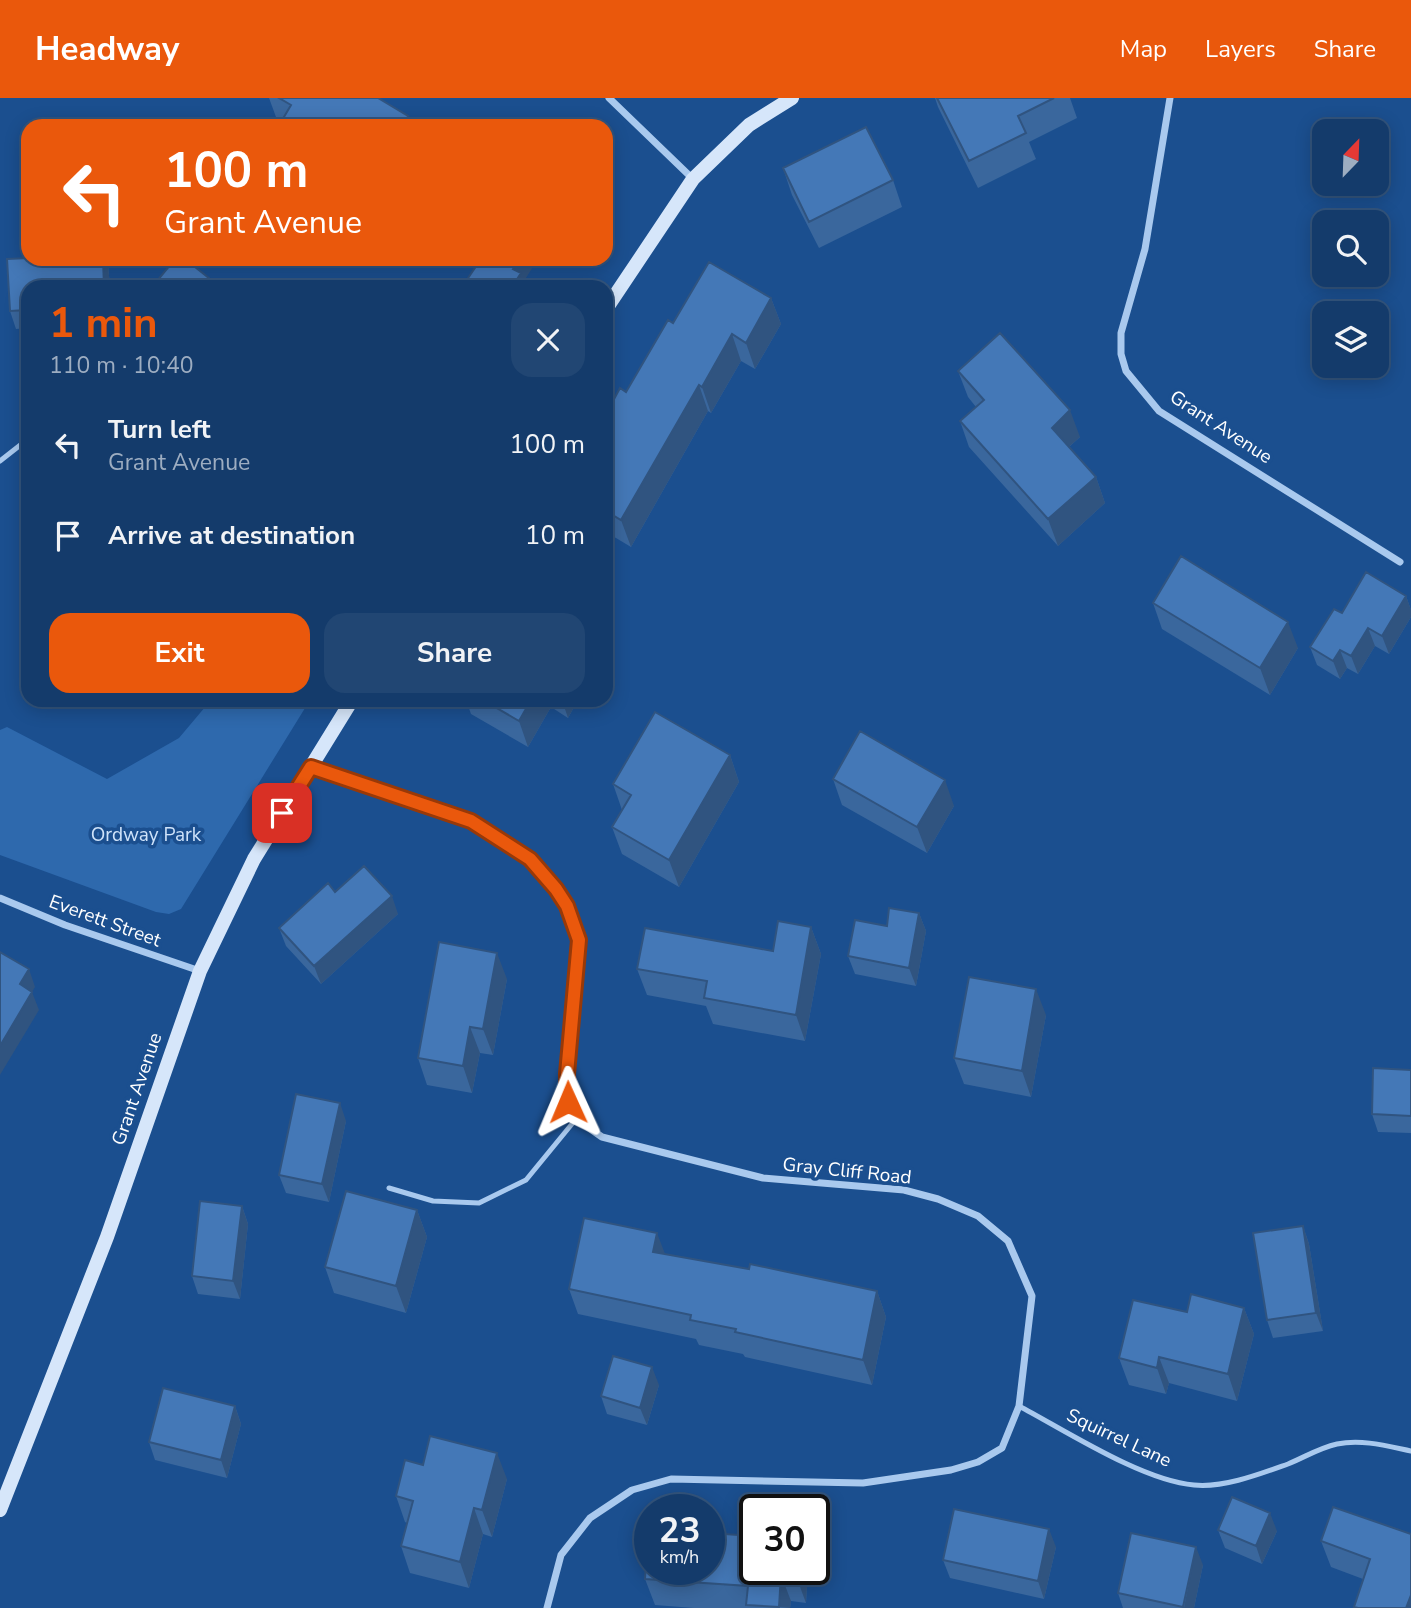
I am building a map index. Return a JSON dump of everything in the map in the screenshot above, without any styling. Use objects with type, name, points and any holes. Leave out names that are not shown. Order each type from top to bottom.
[{"type":"street","points":[[609,98],[693,179]]},
{"type":"street","points":[[613,299],[693,179],[749,125],[792,98]]},
{"type":"street","name":"Grant Avenue","points":[[1170,98],[1145,249],[1121,333],[1121,354],[1126,371],[1144,396],[1175,422],[1400,562]]},
{"type":"street","name":"Grant Avenue","points":[[0,1510],[107,1237],[200,971],[254,859],[348,707]]},
{"type":"street","points":[[311,767],[471,821],[530,859],[556,889],[567,906],[579,940],[567,1074],[568,1102],[576,1119]]},
{"type":"street","name":"Everett Street","points":[[0,898],[65,925],[200,971]]},
{"type":"street","name":"Gray Cliff Road","points":[[547,1608],[561,1555],[590,1518],[632,1490],[671,1479],[863,1483],[951,1470],[978,1462],[1002,1448],[1019,1406],[1032,1296],[1008,1241],[978,1216],[938,1199],[904,1190],[763,1178],[602,1137],[576,1119]]},
{"type":"lane","points":[[0,461],[21,444]]},
{"type":"lane","points":[[389,1188],[433,1201],[479,1203],[526,1180],[576,1119]]},
{"type":"lane","name":"Squirrel Lane","points":[[1019,1406],[1163,1478],[1195,1486],[1229,1482],[1339,1443],[1364,1442],[1411,1451]]},
{"type":"green space","name":"Ordway Park","points":[[205,707],[306,707],[181,909],[169,914],[156,912],[0,855],[0,730],[7,727],[107,779],[179,738]]},
{"type":"building","points":[[279,98],[378,98],[408,116],[406,119],[283,119],[291,105]]},
{"type":"building","points":[[937,98],[1054,98],[1018,116],[1026,133],[969,161]]},
{"type":"building","points":[[866,127],[893,180],[809,222],[783,168]]},
{"type":"building","points":[[21,258],[21,266],[103,266],[104,280],[21,280],[21,310],[10,311],[7,259]]},
{"type":"building","points":[[709,262],[771,298],[746,343],[732,334],[702,387],[699,385],[621,520],[613,515],[613,401],[620,388],[626,392],[668,320],[673,323]]},
{"type":"building","points":[[169,266],[194,266],[211,280],[158,280]]},
{"type":"building","points":[[476,266],[515,266],[513,269],[521,273],[516,280],[467,280]]},
{"type":"building","points":[[1000,333],[1070,410],[1052,428],[1096,477],[1048,519],[960,421],[984,400],[958,371]]},
{"type":"building","points":[[1181,556],[1288,622],[1260,668],[1153,603]]},
{"type":"building","points":[[1366,572],[1406,596],[1382,636],[1368,628],[1351,656],[1340,650],[1333,661],[1310,647],[1334,609],[1342,613]]},
{"type":"building","points":[[495,707],[527,707],[519,721]]},
{"type":"building","points":[[655,712],[730,755],[669,860],[612,827],[631,795],[613,784]]},
{"type":"building","points":[[860,731],[945,780],[917,827],[833,779]]},
{"type":"building","points":[[364,866],[392,896],[314,966],[279,928],[328,883],[335,892]]},
{"type":"building","points":[[889,908],[919,913],[909,968],[848,956],[855,920],[887,926]]},
{"type":"building","points":[[778,921],[811,927],[796,1015],[704,998],[707,981],[637,969],[645,928],[773,951]]},
{"type":"building","points":[[439,942],[497,953],[483,1029],[470,1027],[463,1066],[418,1058]]},
{"type":"building","points":[[0,952],[29,969],[20,984],[32,992],[0,1046]]},
{"type":"building","points":[[969,977],[1036,989],[1022,1071],[954,1058]]},
{"type":"building","points":[[1373,1068],[1411,1070],[1411,1116],[1372,1114]]},
{"type":"building","points":[[296,1094],[340,1103],[322,1184],[279,1175]]},
{"type":"building","points":[[346,1191],[417,1210],[396,1286],[325,1267]]},
{"type":"building","points":[[200,1201],[242,1206],[233,1281],[192,1276]]},
{"type":"building","points":[[584,1218],[657,1233],[653,1252],[749,1269],[750,1264],[877,1291],[863,1360],[735,1332],[736,1329],[690,1320],[691,1315],[569,1289]]},
{"type":"building","points":[[1303,1226],[1316,1313],[1267,1320],[1253,1233]]},
{"type":"building","points":[[1191,1294],[1244,1308],[1228,1374],[1159,1357],[1157,1368],[1119,1358],[1133,1300],[1187,1312]]},
{"type":"building","points":[[613,1356],[652,1367],[640,1408],[601,1396]]},
{"type":"building","points":[[163,1388],[235,1406],[221,1460],[149,1442]]},
{"type":"building","points":[[430,1436],[497,1453],[482,1510],[474,1508],[460,1562],[401,1546],[413,1501],[396,1496],[405,1460],[423,1465]]},
{"type":"building","points":[[1232,1497],[1270,1513],[1256,1546],[1218,1530]]},
{"type":"building","points":[[1333,1507],[1411,1534],[1411,1595],[1406,1608],[1354,1607],[1370,1559],[1321,1541]]},
{"type":"building","points":[[954,1509],[1049,1529],[1038,1581],[943,1560]]},
{"type":"building","points":[[1131,1533],[1196,1547],[1183,1607],[1118,1593]]},
{"type":"building","points":[[725,1534],[739,1535],[739,1585],[780,1585],[779,1607],[746,1605],[748,1586],[725,1584]]},
{"type":"route","points":[[282,813],[311,767],[471,821],[503,839],[530,859],[567,906],[579,940],[567,1074],[568,1102]]}]
